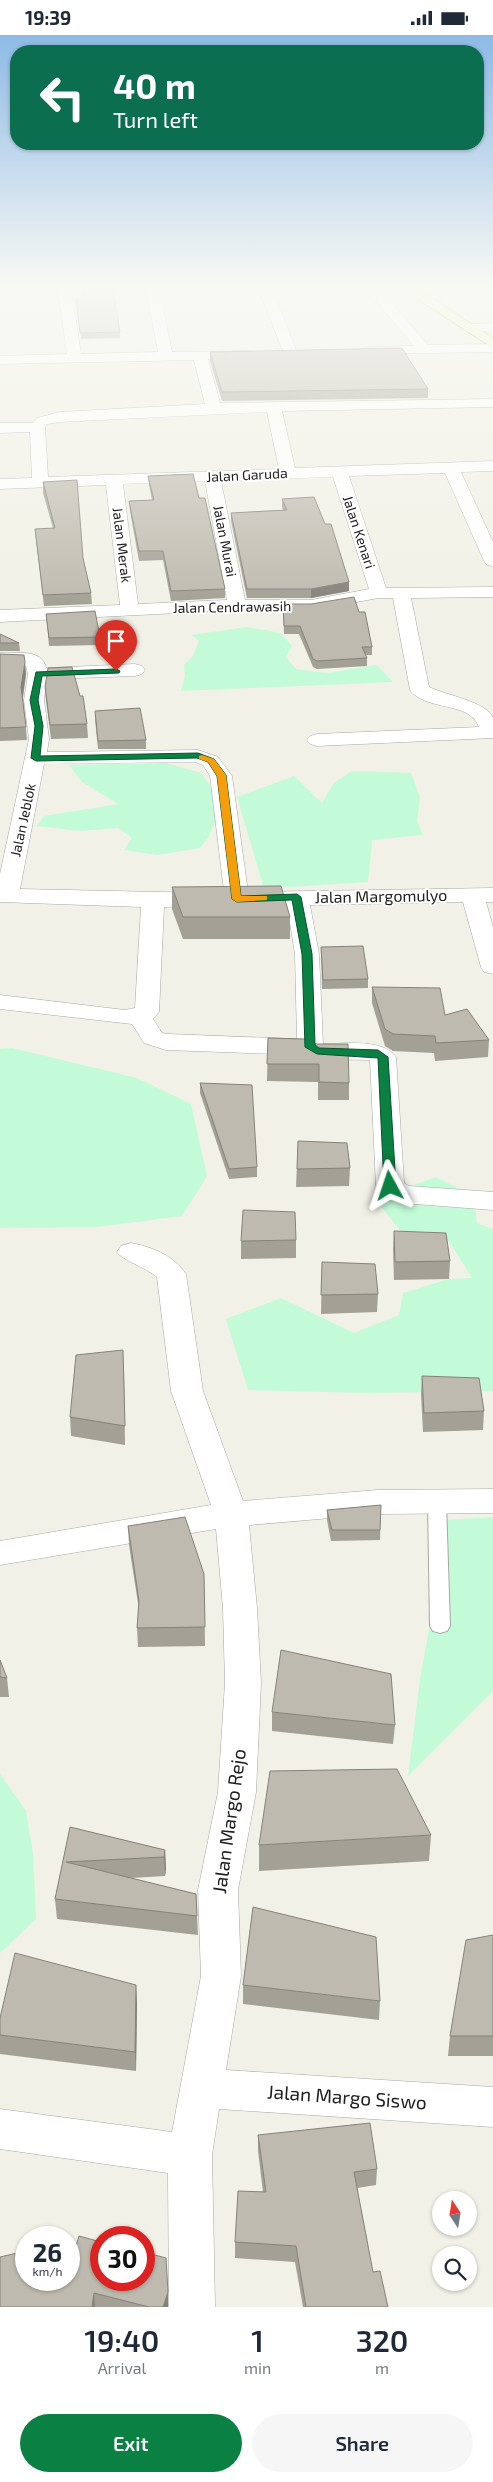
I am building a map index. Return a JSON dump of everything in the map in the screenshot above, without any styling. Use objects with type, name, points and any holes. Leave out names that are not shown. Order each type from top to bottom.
[{"type":"street","points":[[211,395],[214,408]]},
{"type":"street","points":[[40,483],[37,427],[42,421],[60,417],[214,408],[493,403]]},
{"type":"street","points":[[274,408],[288,473]]},
{"type":"street","points":[[0,428],[37,427]]},
{"type":"street","name":"Jalan Garuda","points":[[0,484],[493,466]]},
{"type":"street","points":[[451,468],[493,561]]},
{"type":"street","name":"Jalan Kenari","points":[[340,472],[379,593]]},
{"type":"street","name":"Jalan Murai","points":[[212,477],[237,605]]},
{"type":"street","name":"Jalan Merak","points":[[114,480],[130,610]]},
{"type":"street","points":[[401,592],[420,689],[433,697],[478,711],[493,732]]},
{"type":"street","name":"Jalan Cendrawasih","points":[[0,616],[237,605],[311,605],[379,593],[493,592]]},
{"type":"street","points":[[0,659],[35,661],[38,674],[136,670]]},
{"type":"street","name":"Jalan Jeblok","points":[[4,895],[36,758],[39,726],[34,700],[38,674]]},
{"type":"street","points":[[317,740],[493,732]]},
{"type":"street","points":[[36,758],[198,756],[211,761],[221,775],[237,899]]},
{"type":"street","name":"Jalan Margomulyo","points":[[4,895],[153,900],[483,895]]},
{"type":"street","points":[[483,895],[493,967]]},
{"type":"street","points":[[297,897],[307,954],[310,1047]]},
{"type":"street","points":[[0,1003],[125,1017],[139,1016],[147,1012],[153,900]]},
{"type":"street","points":[[139,1016],[153,1037],[166,1042],[310,1047],[317,1051],[378,1053],[383,1057],[390,1186],[402,1194],[493,1201]]},
{"type":"street","name":"Jalan Margo Rejo","points":[[131,1251],[145,1254],[171,1274],[188,1391],[231,1514],[240,1608],[243,1683],[237,1792],[218,1890],[221,1976],[190,2155],[192,2307]]},
{"type":"street","points":[[0,1553],[231,1514],[378,1502],[493,1501]]},
{"type":"street","name":"Jalan Margo Siswo","points":[[201,2088],[493,2107]]},
{"type":"street","points":[[0,2129],[190,2155]]},
{"type":"lane","points":[[437,1502],[440,1626]]},
{"type":"green space","points":[[246,627],[281,633],[292,646],[286,657],[296,669],[327,673],[377,665],[393,682],[181,691],[185,676],[184,665],[193,656],[199,641],[192,635]]},
{"type":"green space","points":[[166,763],[201,773],[211,787],[220,809],[208,838],[200,848],[158,855],[124,850],[132,838],[118,828],[81,831],[37,826],[44,816],[118,804],[82,782],[69,765]]},
{"type":"green space","points":[[352,771],[411,773],[420,797],[417,821],[423,835],[372,840],[368,882],[290,887],[263,885],[237,797],[294,776],[322,803],[334,783]]},
{"type":"green space","points":[[12,1048],[137,1078],[191,1104],[207,1176],[182,1216],[98,1227],[0,1228],[0,1049]]},
{"type":"green space","points":[[436,1177],[474,1196],[477,1223],[493,1229],[493,1391],[368,1393],[248,1390],[226,1319],[281,1298],[354,1333],[399,1315],[403,1293],[449,1279],[472,1278],[449,1241],[403,1234],[375,1199]]},
{"type":"green space","points":[[493,1517],[493,1691],[408,1776],[420,1679],[444,1547],[445,1520]]},
{"type":"green space","points":[[0,1774],[26,1811],[33,1853],[36,1919],[0,1953]]},
{"type":"building","points":[[193,474],[199,498],[205,498],[225,589],[171,591],[163,551],[139,551],[129,501],[154,500],[148,476]]},
{"type":"building","points":[[77,480],[83,558],[91,593],[43,595],[35,529],[55,528],[43,482]]},
{"type":"building","points":[[314,497],[325,524],[331,524],[349,582],[311,589],[247,589],[231,513],[287,510],[282,499]]},
{"type":"building","points":[[354,597],[359,612],[365,612],[372,647],[362,647],[367,658],[317,661],[313,659],[300,626],[284,626],[283,604],[311,604]]},
{"type":"building","points":[[95,611],[100,637],[49,638],[46,614]]},
{"type":"building","points":[[0,634],[19,643],[0,643]]},
{"type":"building","points":[[0,654],[24,655],[25,662],[21,687],[26,727],[0,728]]},
{"type":"building","points":[[72,667],[80,696],[83,696],[87,724],[50,725],[45,687],[48,668]]},
{"type":"building","points":[[140,708],[146,740],[98,741],[95,711]]},
{"type":"building","points":[[281,886],[290,917],[183,917],[172,887]]},
{"type":"building","points":[[363,946],[368,979],[323,980],[321,947]]},
{"type":"building","points":[[372,987],[440,988],[445,1015],[467,1009],[489,1040],[436,1043],[435,1036],[393,1034],[385,1029]]},
{"type":"building","points":[[268,1038],[305,1039],[317,1044],[348,1044],[349,1083],[319,1082],[319,1064],[267,1064]]},
{"type":"building","points":[[200,1083],[252,1085],[257,1167],[229,1169]]},
{"type":"building","points":[[298,1141],[347,1143],[350,1168],[297,1169]]},
{"type":"building","points":[[243,1210],[295,1212],[296,1240],[241,1241]]},
{"type":"building","points":[[394,1231],[446,1233],[450,1261],[395,1262]]},
{"type":"building","points":[[322,1262],[375,1264],[378,1294],[321,1295]]},
{"type":"building","points":[[123,1350],[125,1426],[70,1417],[76,1355]]},
{"type":"building","points":[[422,1376],[479,1378],[484,1411],[424,1413]]},
{"type":"building","points":[[381,1505],[380,1530],[332,1530],[327,1510]]},
{"type":"building","points":[[185,1517],[204,1574],[205,1627],[137,1628],[139,1601],[128,1526]]},
{"type":"building","points":[[281,1650],[391,1674],[395,1725],[272,1712]]},
{"type":"building","points":[[0,1660],[7,1678],[0,1677]]},
{"type":"building","points":[[397,1769],[431,1835],[259,1845],[270,1771]]},
{"type":"building","points":[[70,1827],[165,1850],[164,1857],[66,1862],[196,1894],[197,1916],[55,1899]]},
{"type":"building","points":[[253,1907],[376,1937],[380,2001],[243,1985]]},
{"type":"building","points":[[493,1935],[493,2036],[450,2036],[466,1940]]},
{"type":"building","points":[[15,1953],[136,1985],[135,2052],[0,2035],[0,2018]]},
{"type":"building","points":[[370,2123],[377,2169],[354,2172],[373,2272],[380,2271],[388,2307],[306,2307],[296,2246],[235,2242],[238,2191],[266,2192],[258,2135]]},
{"type":"building","points":[[80,2236],[90,2239],[90,2291],[155,2291],[155,2255],[166,2258],[168,2292],[163,2307],[149,2307],[94,2293],[92,2307],[0,2307],[0,2257],[15,2254],[15,2291],[80,2291]]},
{"type":"slow traffic","points":[[202,757],[211,761],[221,775],[237,899],[264,898]]},
{"type":"route","points":[[116,671],[38,674],[34,700],[39,726],[36,758],[198,756],[211,761],[221,775],[237,899],[297,897],[307,954],[310,1047],[317,1051],[378,1053],[383,1057],[385,1064],[388,1181],[390,1186]]}]
